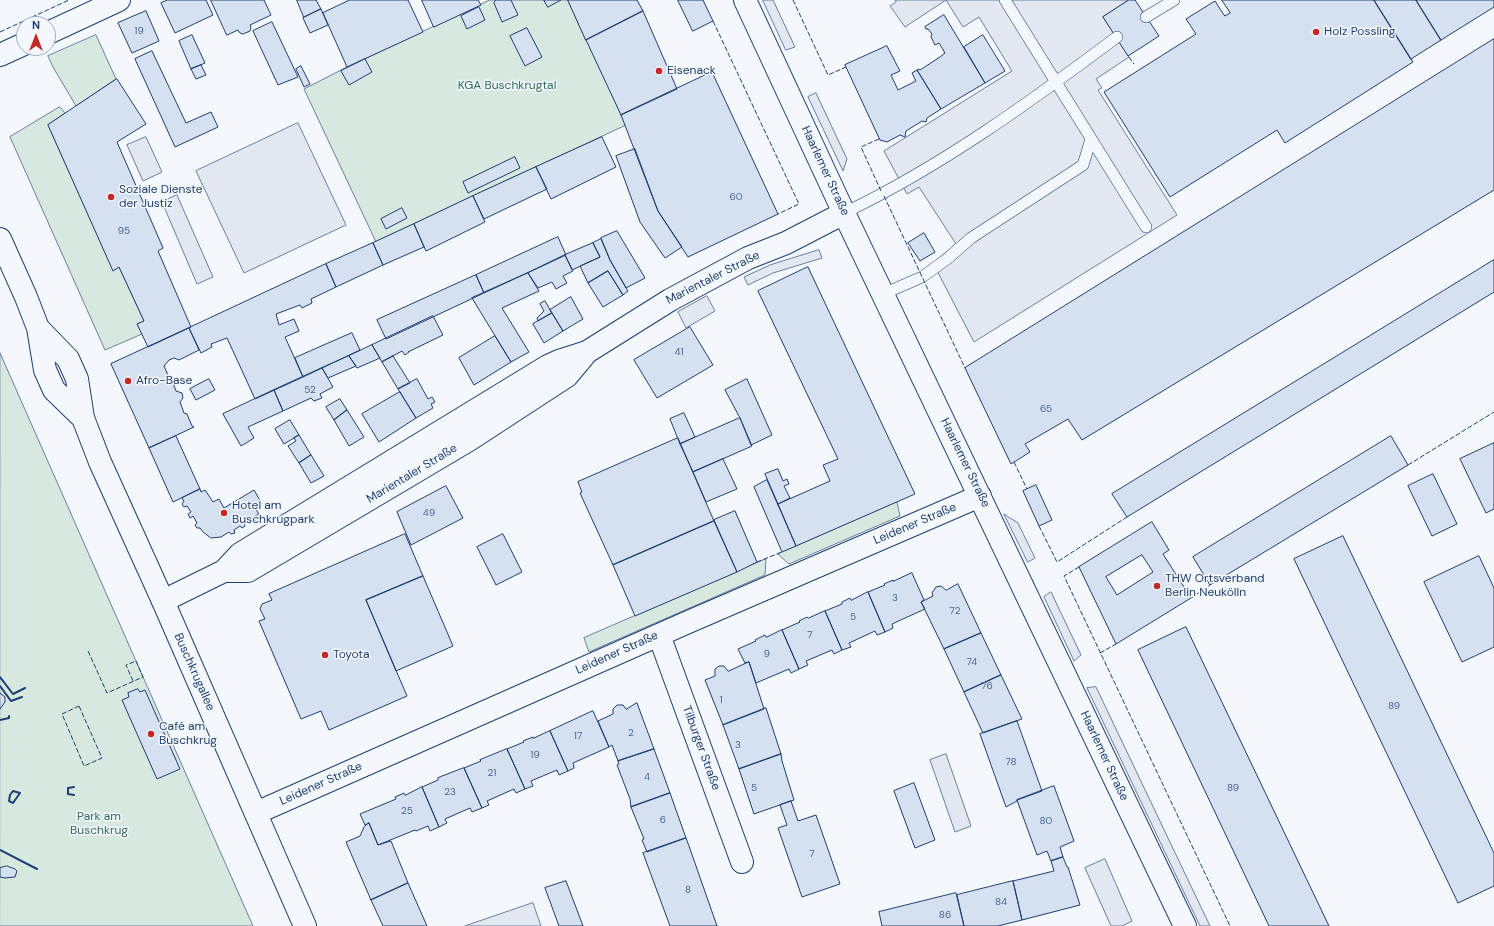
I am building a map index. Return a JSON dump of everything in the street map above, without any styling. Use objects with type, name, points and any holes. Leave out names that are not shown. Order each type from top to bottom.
[{"type":"street","points":[[56,29],[119,0]]},
{"type":"street","name":"Haarlemer Straße","points":[[745,0],[844,213],[1185,926]]},
{"type":"street","points":[[0,55],[16,48]]},
{"type":"street","name":"Marientaler Straße","points":[[163,601],[224,571],[248,571],[453,450],[567,376],[587,352],[670,300],[748,258],[793,239],[844,213]]},
{"type":"street","name":"Buschkrugallee","points":[[0,239],[38,328],[68,359],[77,379],[83,418],[100,462],[163,601],[305,926]]},
{"type":"street","name":"Leidener Straße","points":[[256,813],[659,635],[980,496]]},
{"type":"street","name":"Tilburger Straße","points":[[659,635],[742,862]]},
{"type":"lane","points":[[1005,0],[1146,227]]},
{"type":"lane","points":[[1146,17],[1174,0]]},
{"type":"lane","points":[[844,213],[883,194],[1028,103],[1116,37]]},
{"type":"lane","points":[[883,294],[922,278],[971,238],[1083,165],[1091,139]]},
{"type":"green space","name":"KGA Buschkrugtal","points":[[490,0],[568,0],[626,125],[376,242],[304,89],[347,67]]},
{"type":"green space","points":[[96,35],[116,79],[76,106],[48,56],[56,56],[56,52]]},
{"type":"green space","points":[[60,107],[65,113],[48,125],[113,270],[119,267],[144,321],[137,324],[142,334],[105,350],[10,137]]},
{"type":"green space","name":"Park am Buschkrug","points":[[0,353],[253,926],[0,926]]},
{"type":"green space","points":[[897,502],[900,516],[789,564],[778,554]]},
{"type":"green space","points":[[766,559],[765,575],[589,652],[584,638]]},
{"type":"shaded area","points":[[763,0],[773,0],[795,47],[786,50]]},
{"type":"shaded area","points":[[895,0],[946,0],[905,27],[890,6],[896,2]]},
{"type":"shaded area","points":[[946,0],[1129,0],[1103,17],[1129,57],[1096,79],[1102,88],[1098,90],[1177,215],[974,342],[933,263],[956,244],[919,187],[907,194],[884,151],[1012,71],[979,17],[963,27]]},
{"type":"shaded area","points":[[816,93],[847,159],[843,171],[808,97]]},
{"type":"shaded area","points":[[298,123],[346,225],[244,273],[196,171]]},
{"type":"shaded area","points":[[146,137],[162,172],[143,181],[127,145]]},
{"type":"shaded area","points":[[177,195],[213,277],[197,284],[162,202]]},
{"type":"shaded area","points":[[819,250],[822,258],[773,273],[748,285],[744,277],[770,265]]},
{"type":"shaded area","points":[[707,296],[715,311],[686,328],[678,312]]},
{"type":"shaded area","points":[[1004,514],[1018,523],[1035,558],[1028,562]]},
{"type":"shaded area","points":[[1051,592],[1081,655],[1074,661],[1044,597]]},
{"type":"shaded area","points":[[1096,687],[1210,926],[1200,926],[1087,688]]},
{"type":"shaded area","points":[[946,754],[971,826],[955,832],[930,760]]},
{"type":"shaded area","points":[[1105,859],[1132,921],[1122,926],[1111,926],[1085,868]]},
{"type":"shaded area","points":[[533,903],[541,926],[465,926]]},
{"type":"building","points":[[168,0],[206,0],[213,15],[175,33],[161,3]]},
{"type":"building","points":[[211,0],[264,0],[271,15],[250,25],[250,31],[243,34],[238,30],[227,35]]},
{"type":"building","points":[[297,0],[316,0],[321,9],[304,17]]},
{"type":"building","points":[[350,0],[408,0],[423,32],[347,67],[323,13]]},
{"type":"building","points":[[422,0],[478,0],[481,5],[434,27]]},
{"type":"building","points":[[496,0],[511,0],[518,15],[502,22],[494,3]]},
{"type":"building","points":[[544,0],[561,0],[548,7]]},
{"type":"building","points":[[568,0],[637,0],[643,11],[586,40]]},
{"type":"building","points":[[678,0],[703,0],[713,21],[693,31]]},
{"type":"building","points":[[1129,0],[1135,0],[1159,36],[1128,56],[1103,17]]},
{"type":"building","points":[[1222,0],[1374,0],[1413,62],[1285,143],[1277,130],[1170,197],[1104,92],[1196,34],[1186,19],[1215,1],[1225,16],[1230,13]]},
{"type":"building","points":[[1374,0],[1416,0],[1441,40],[1411,59]]},
{"type":"building","points":[[1416,0],[1494,0],[1494,7],[1441,40]]},
{"type":"building","points":[[479,7],[485,20],[467,29],[461,16]]},
{"type":"building","points":[[321,9],[328,25],[310,33],[303,18]]},
{"type":"building","points":[[146,11],[159,41],[132,53],[118,23]]},
{"type":"building","points":[[643,11],[677,89],[621,115],[586,40]]},
{"type":"building","points":[[944,15],[985,83],[941,109],[917,70],[920,70],[945,53],[939,43],[935,45],[931,37],[932,34],[925,27]]},
{"type":"building","points":[[272,22],[298,77],[278,85],[253,31]]},
{"type":"building","points":[[527,28],[542,57],[525,66],[510,36]]},
{"type":"building","points":[[192,35],[205,63],[191,69],[179,41]]},
{"type":"building","points":[[983,35],[1005,71],[985,83],[964,47]]},
{"type":"building","points":[[1494,39],[1494,190],[1082,440],[1068,419],[1025,444],[1030,452],[1011,464],[965,368]]},
{"type":"building","points":[[887,46],[900,71],[891,75],[898,90],[916,81],[912,73],[917,70],[941,109],[927,118],[926,122],[922,121],[906,131],[905,137],[900,135],[887,142],[880,140],[845,65]]},
{"type":"building","points":[[152,51],[186,123],[211,112],[218,127],[175,147],[135,59]]},
{"type":"building","points":[[365,59],[372,72],[349,85],[341,71]]},
{"type":"building","points":[[201,65],[206,75],[196,79],[191,69]]},
{"type":"building","points":[[301,66],[310,84],[304,87],[296,69]]},
{"type":"building","points":[[712,72],[778,214],[688,257],[658,211],[621,115]]},
{"type":"building","name":"Soziale Dienste der Justiz","points":[[117,79],[146,124],[117,142],[163,248],[158,251],[191,327],[148,347],[137,324],[144,321],[119,267],[113,271],[48,125]]},
{"type":"building","points":[[602,137],[616,167],[551,199],[536,167]]},
{"type":"building","points":[[635,149],[658,211],[682,247],[665,258],[640,222],[616,156]]},
{"type":"building","points":[[515,157],[520,168],[468,193],[463,182]]},
{"type":"building","points":[[536,167],[547,189],[484,219],[473,196]]},
{"type":"building","points":[[473,196],[485,222],[426,251],[414,224]]},
{"type":"building","points":[[402,208],[407,218],[386,229],[381,219]]},
{"type":"building","points":[[414,224],[424,247],[383,265],[373,243]]},
{"type":"building","points":[[617,231],[645,278],[626,288],[610,260],[601,238]]},
{"type":"building","points":[[924,233],[935,252],[920,261],[908,243]]},
{"type":"building","points":[[558,237],[566,255],[484,293],[476,275]]},
{"type":"building","points":[[601,239],[610,260],[628,291],[623,295],[608,271],[588,283],[580,266],[600,257],[593,243]]},
{"type":"building","points":[[373,243],[383,265],[336,287],[326,264]]},
{"type":"building","points":[[593,243],[600,257],[572,270],[565,255]]},
{"type":"building","points":[[565,255],[573,271],[563,276],[567,283],[556,289],[552,282],[538,288],[528,273]]},
{"type":"building","points":[[1494,260],[1494,292],[1127,517],[1112,494]]},
{"type":"building","points":[[326,264],[336,287],[311,299],[312,303],[302,308],[300,305],[276,314],[279,325],[294,319],[299,331],[285,337],[303,377],[255,399],[227,338],[211,344],[212,347],[201,353],[189,328]]},
{"type":"building","points":[[808,267],[915,494],[796,546],[778,504],[830,481],[823,465],[838,459],[758,291]]},
{"type":"building","points":[[608,271],[623,295],[603,307],[588,283]]},
{"type":"building","points":[[528,273],[539,291],[502,308],[529,352],[511,362],[472,298]]},
{"type":"building","points":[[476,275],[484,293],[386,339],[377,320]]},
{"type":"building","points":[[571,297],[583,319],[563,331],[550,310]]},
{"type":"building","points":[[545,301],[552,313],[538,321],[537,318],[544,311],[540,304]]},
{"type":"building","points":[[552,313],[563,331],[544,343],[533,324]]},
{"type":"building","points":[[433,316],[443,335],[408,352],[405,355],[402,351],[382,362],[372,345]]},
{"type":"building","points":[[690,327],[713,365],[657,398],[634,360]]},
{"type":"building","points":[[189,328],[199,350],[179,360],[174,358],[169,360],[164,366],[176,391],[182,393],[183,398],[180,402],[184,413],[187,414],[192,426],[194,427],[149,448],[111,364]]},
{"type":"building","points":[[352,333],[360,350],[303,377],[295,358]]},
{"type":"building","points":[[495,336],[511,362],[474,385],[459,358]]},
{"type":"building","points":[[372,345],[380,358],[357,368],[349,356]]},
{"type":"building","points":[[349,356],[356,366],[328,378],[322,368]]},
{"type":"building","points":[[393,356],[410,383],[398,389],[382,362]]},
{"type":"building","points":[[322,368],[333,387],[320,394],[322,398],[314,401],[311,398],[283,411],[274,390]]},
{"type":"building","points":[[209,379],[215,390],[196,400],[190,389]]},
{"type":"building","points":[[417,379],[428,399],[432,397],[435,402],[431,404],[433,408],[416,418],[398,389]]},
{"type":"building","points":[[747,379],[772,435],[751,445],[740,418],[725,390]]},
{"type":"building","points":[[274,390],[283,411],[248,427],[254,438],[241,446],[223,414]]},
{"type":"building","points":[[400,392],[416,418],[379,442],[362,414]]},
{"type":"building","points":[[340,399],[347,410],[334,420],[326,407]]},
{"type":"building","points":[[347,410],[364,437],[349,446],[334,420]]},
{"type":"building","points":[[684,413],[695,437],[680,444],[670,419]]},
{"type":"building","points":[[740,418],[752,446],[693,472],[680,444]]},
{"type":"building","points":[[290,420],[299,435],[284,444],[275,429]]},
{"type":"building","points":[[299,435],[311,455],[299,463],[288,446],[296,441],[294,438]]},
{"type":"building","points":[[176,436],[200,489],[173,502],[149,448]]},
{"type":"building","points":[[1391,436],[1408,465],[1210,585],[1193,557]]},
{"type":"building","points":[[678,438],[714,521],[613,565],[580,493],[582,492],[578,482]]},
{"type":"building","points":[[1494,443],[1494,509],[1486,513],[1460,459]]},
{"type":"building","points":[[311,455],[324,476],[311,483],[299,463]]},
{"type":"building","points":[[723,459],[737,489],[706,502],[693,472]]},
{"type":"building","points":[[778,469],[783,481],[787,479],[789,484],[784,486],[790,498],[778,504],[765,474]]},
{"type":"building","points":[[1433,474],[1457,524],[1432,536],[1408,486]]},
{"type":"building","points":[[767,480],[796,546],[782,552],[754,487]]},
{"type":"building","points":[[1036,485],[1052,520],[1039,526],[1023,491]]},
{"type":"building","points":[[446,486],[463,518],[411,545],[397,512]]},
{"type":"building","name":"Hotel am Buschkrugpark","points":[[200,489],[201,492],[205,490],[213,502],[219,499],[224,508],[254,490],[262,504],[255,508],[259,514],[255,516],[256,520],[253,522],[251,519],[244,523],[245,526],[242,528],[240,526],[234,530],[235,533],[231,534],[229,532],[221,537],[211,538],[200,528],[197,528],[195,525],[197,523],[193,516],[190,518],[188,514],[191,512],[187,506],[184,507],[182,504],[184,501],[182,498]]},
{"type":"building","points":[[735,511],[757,562],[737,572],[714,520]]},
{"type":"building","points":[[714,521],[737,572],[635,616],[613,565]]},
{"type":"building","name":"THW Ortsverband Berlin Neukölln","points":[[1152,522],[1169,550],[1163,554],[1191,598],[1116,644],[1079,567]],"holes":[[[1142,555],[1153,572],[1117,595],[1106,577]]]},
{"type":"building","points":[[405,534],[423,576],[366,600],[407,696],[329,730],[321,711],[301,719],[259,621],[265,619],[260,609],[262,604],[272,600],[269,594]]},
{"type":"building","points":[[503,534],[522,572],[496,585],[477,547]]},
{"type":"building","points":[[1343,536],[1494,853],[1494,886],[1458,903],[1294,559]]},
{"type":"building","points":[[1479,556],[1494,588],[1494,647],[1462,662],[1424,582]]},
{"type":"building","points":[[912,573],[924,600],[921,602],[925,609],[892,624],[893,628],[885,632],[868,592]]},
{"type":"building","points":[[423,576],[453,646],[396,671],[366,600]]},
{"type":"building","points":[[958,584],[981,633],[944,649],[921,602],[933,596],[932,593],[936,587],[941,586],[946,590]]},
{"type":"building","points":[[868,592],[885,632],[877,635],[875,631],[849,643],[851,647],[842,650],[825,611],[842,604],[842,602],[850,598],[851,600]]},
{"type":"building","points":[[825,611],[842,650],[834,654],[832,650],[806,661],[808,665],[799,669],[782,630],[800,622],[799,621],[807,617],[808,618]]},
{"type":"building","points":[[1186,627],[1329,926],[1269,926],[1138,650]]},
{"type":"building","points":[[782,630],[799,669],[791,673],[789,669],[756,683],[749,662],[745,663],[738,649],[765,635],[766,637]]},
{"type":"building","points":[[981,633],[1001,675],[964,692],[944,649]]},
{"type":"building","points":[[749,662],[764,709],[723,725],[705,680],[715,676],[715,669],[719,666],[724,666],[728,671]]},
{"type":"building","points":[[1001,675],[1022,719],[983,733],[964,692]]},
{"type":"building","name":"Café am Buschkrug","points":[[138,689],[140,692],[145,690],[180,769],[157,779],[122,700],[129,697],[128,693]]},
{"type":"building","points":[[0,693],[5,697],[5,702],[0,709]]},
{"type":"building","points":[[637,703],[654,749],[618,761],[612,745],[609,747],[598,721],[613,714],[613,709],[617,705],[623,705],[626,709]]},
{"type":"building","points":[[766,708],[781,754],[739,769],[723,725]]},
{"type":"building","points":[[593,711],[609,747],[573,763],[574,768],[568,771],[550,731]]},
{"type":"building","points":[[1017,721],[1042,791],[1017,800],[1006,807],[980,734]]},
{"type":"building","points":[[550,731],[568,771],[559,775],[557,770],[531,781],[533,786],[525,789],[507,749],[524,742],[523,741]]},
{"type":"building","points":[[507,749],[525,789],[516,793],[514,789],[487,801],[489,805],[482,808],[464,768]]},
{"type":"building","points":[[654,749],[670,793],[631,807],[630,799],[617,765],[619,764],[618,761]]},
{"type":"building","points":[[781,754],[794,800],[754,814],[739,769]]},
{"type":"building","points":[[464,768],[482,808],[472,812],[470,808],[445,819],[447,823],[439,827],[422,787],[438,780],[438,778]]},
{"type":"building","points":[[914,783],[935,840],[915,848],[894,791]]},
{"type":"building","points":[[1054,786],[1074,841],[1060,847],[1063,857],[1051,861],[1047,851],[1037,855],[1017,800]]},
{"type":"building","points":[[422,787],[439,827],[430,831],[428,826],[378,845],[369,823],[365,825],[360,814],[396,799],[395,797],[404,793],[405,795]]},
{"type":"building","points":[[670,793],[686,838],[647,852],[642,840],[644,839],[631,807]]},
{"type":"building","points":[[791,801],[798,821],[816,815],[840,884],[802,897],[778,828],[787,825],[780,805]]},
{"type":"building","points":[[369,823],[378,845],[391,841],[408,883],[371,900],[346,842],[360,836],[364,827]]},
{"type":"building","points":[[686,838],[717,926],[670,926],[643,853]]},
{"type":"building","points":[[1063,857],[1068,867],[1080,905],[1022,920],[1013,881],[1054,871],[1051,861]]},
{"type":"building","points":[[7,866],[17,871],[15,877],[0,877],[0,868]]},
{"type":"building","points":[[566,881],[583,926],[559,926],[545,888]]},
{"type":"building","points":[[1013,881],[1022,920],[998,926],[964,926],[957,895]]},
{"type":"building","points":[[408,883],[427,926],[383,926],[371,900]]},
{"type":"building","points":[[956,893],[964,926],[882,926],[879,912]]},
{"type":"fence","points":[[0,32],[69,0]]},
{"type":"fence","points":[[793,0],[828,75],[846,67]]},
{"type":"fence","points":[[713,21],[799,204],[778,214]]},
{"type":"fence","points":[[1129,57],[1134,64]]},
{"type":"fence","points":[[879,139],[861,147],[881,191]]},
{"type":"fence","points":[[884,196],[965,368]]},
{"type":"fence","points":[[1408,465],[1494,412]]},
{"type":"fence","points":[[1014,462],[1027,489]]},
{"type":"fence","points":[[1039,526],[1057,562],[1127,517]]},
{"type":"fence","points":[[757,562],[782,552]]},
{"type":"fence","points":[[1079,567],[1064,576],[1230,926]]},
{"type":"fence","points":[[1191,598],[1210,585]]},
{"type":"fence","points":[[1100,653],[1116,644]]},
{"type":"fence","points":[[88,651],[107,693],[143,677],[136,661],[126,665],[133,681]]},
{"type":"fence","points":[[79,706],[102,758],[84,766],[62,714],[79,706]]},
{"type":"wall","points":[[0,677],[13,694],[25,688]]},
{"type":"wall","points":[[0,686],[11,701],[22,697]]},
{"type":"wall","points":[[0,720],[9,718],[9,716]]},
{"type":"wall","points":[[74,787],[68,788],[68,794],[74,795]]},
{"type":"wall","points":[[13,791],[20,793],[13,803],[9,801],[10,795],[13,791]]},
{"type":"wall","points":[[0,850],[37,869]]},
{"type":"place","name":"Holz Possling","points":[[1316,32]]},
{"type":"place","name":"Eisenack","points":[[659,71]]},
{"type":"place","name":"Soziale Dienste der Justiz","points":[[111,197]]},
{"type":"place","name":"Afro-Base","points":[[128,381]]},
{"type":"place","name":"Hotel am Buschkrugpark","points":[[224,513]]},
{"type":"place","name":"THW Ortsverband Berlin Neukölln","points":[[1157,586]]},
{"type":"place","name":"Toyota","points":[[325,655]]},
{"type":"place","name":"Café am Buschkrug","points":[[151,734]]}]
